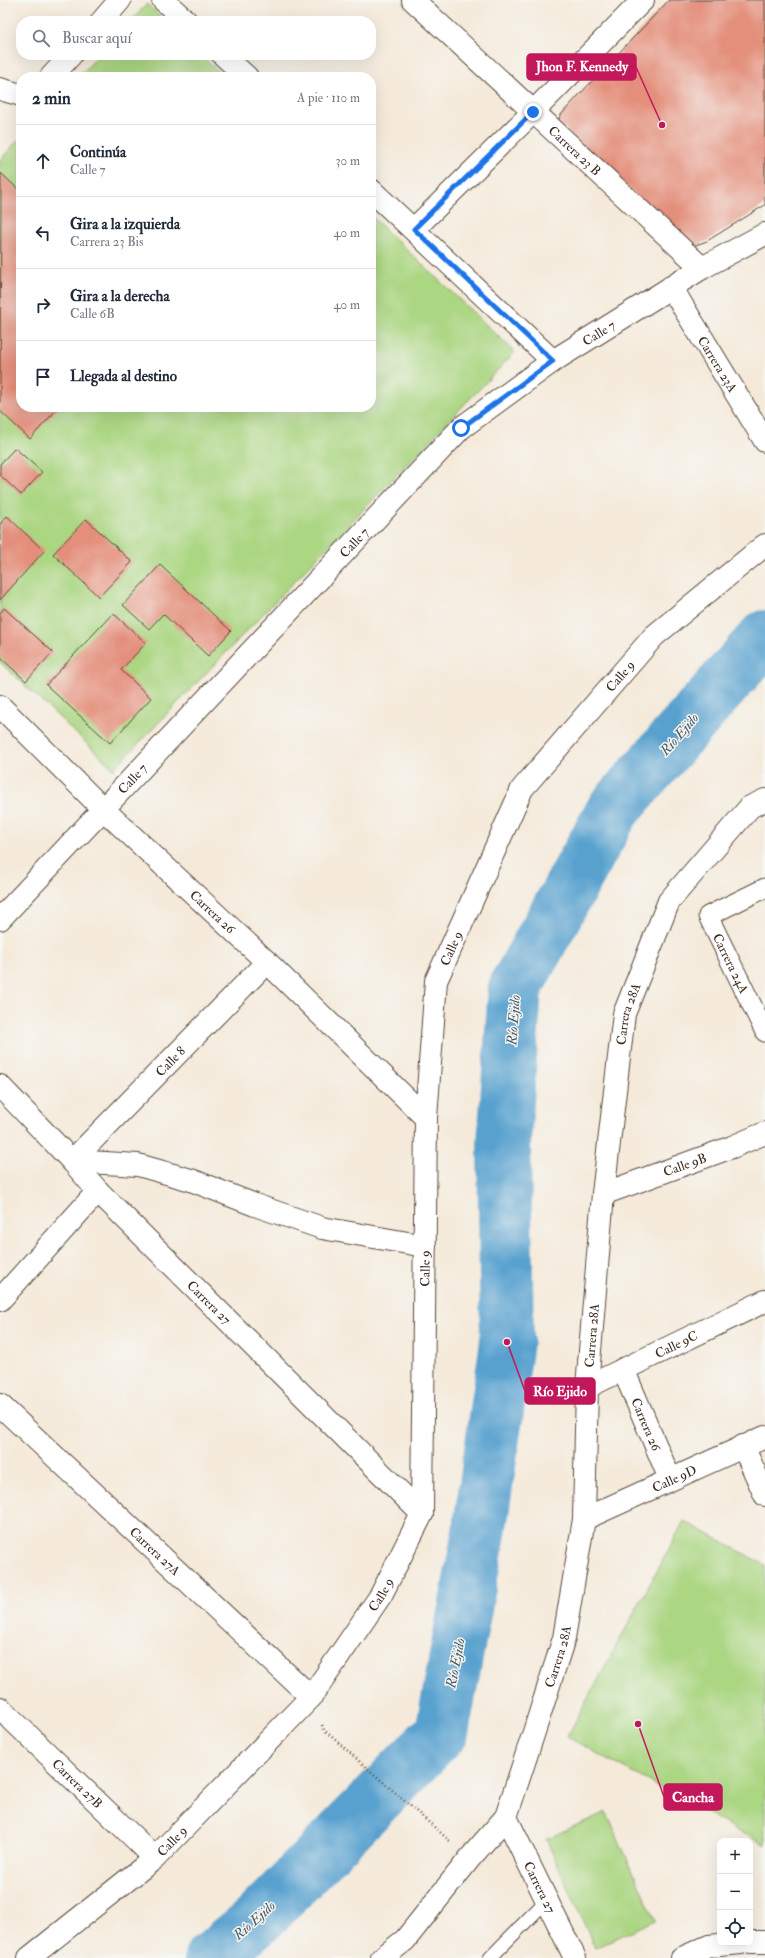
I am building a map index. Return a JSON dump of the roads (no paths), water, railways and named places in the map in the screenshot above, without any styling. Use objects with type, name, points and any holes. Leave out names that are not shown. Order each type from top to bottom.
[{"type":"street","points":[[106,16],[120,0]]},
{"type":"street","points":[[163,0],[181,16]]},
{"type":"street","name":"Carrera 23 B","points":[[413,0],[702,268]]},
{"type":"street","points":[[414,229],[533,112],[643,0]]},
{"type":"street","points":[[56,72],[67,60]]},
{"type":"street","points":[[229,60],[242,72]]},
{"type":"street","points":[[0,89],[16,94]]},
{"type":"street","points":[[376,195],[553,361]]},
{"type":"street","name":"Calle 7","points":[[0,919],[461,428],[553,361],[702,268],[765,234]]},
{"type":"street","name":"Carrera 23A","points":[[671,287],[765,440]]},
{"type":"street","name":"Calle 9","points":[[29,1958],[155,1858],[311,1697],[381,1595],[422,1514],[426,1118],[436,981],[522,790],[654,636],[765,545]]},
{"type":"street","name":"Carrera 26","points":[[0,706],[103,808],[267,962],[426,1118]]},
{"type":"street","name":"Carrera 28A","points":[[382,1958],[405,1940],[470,1858],[506,1817],[564,1638],[584,1519],[587,1387],[603,1194],[624,1014],[669,901],[750,807],[765,800]]},
{"type":"street","name":"Carrera 24A","points":[[765,888],[708,916],[765,1032]]},
{"type":"street","name":"Calle 8","points":[[72,1161],[267,962]]},
{"type":"street","name":"Carrera 27","points":[[0,1086],[72,1161],[98,1191],[422,1514]]},
{"type":"street","name":"Calle 9B","points":[[603,1194],[732,1147],[765,1133]]},
{"type":"street","points":[[72,1161],[138,1166],[191,1180],[255,1205],[322,1228],[425,1246]]},
{"type":"street","points":[[0,1300],[98,1191]]},
{"type":"street","name":"Calle 9C","points":[[587,1387],[765,1301]]},
{"type":"street","name":"Carrera 26","points":[[624,1369],[670,1479]]},
{"type":"street","name":"Carrera 27A","points":[[0,1406],[311,1697]]},
{"type":"street","name":"Calle 9D","points":[[584,1519],[765,1437]]},
{"type":"street","points":[[743,1446],[765,1495]]},
{"type":"street","name":"Carrera 27B","points":[[0,1708],[155,1858]]},
{"type":"street","name":"Carrera 27","points":[[506,1817],[575,1958]]},
{"type":"street","points":[[753,1942],[765,1942]]},
{"type":"street","points":[[682,1958],[730,1946]]},
{"type":"lane","points":[[490,1958],[547,1900]]},
{"type":"waterway","name":"Río Ejido","points":[[211,1958],[254,1923],[442,1732],[479,1533],[507,1342],[504,1143],[515,988],[613,810],[765,637]]},
{"type":"place","name":"Jhon F. Kennedy","points":[[662,125]]},
{"type":"place","name":"Río Ejido","points":[[507,1342]]},
{"type":"place","name":"Cancha","points":[[638,1724]]}]
